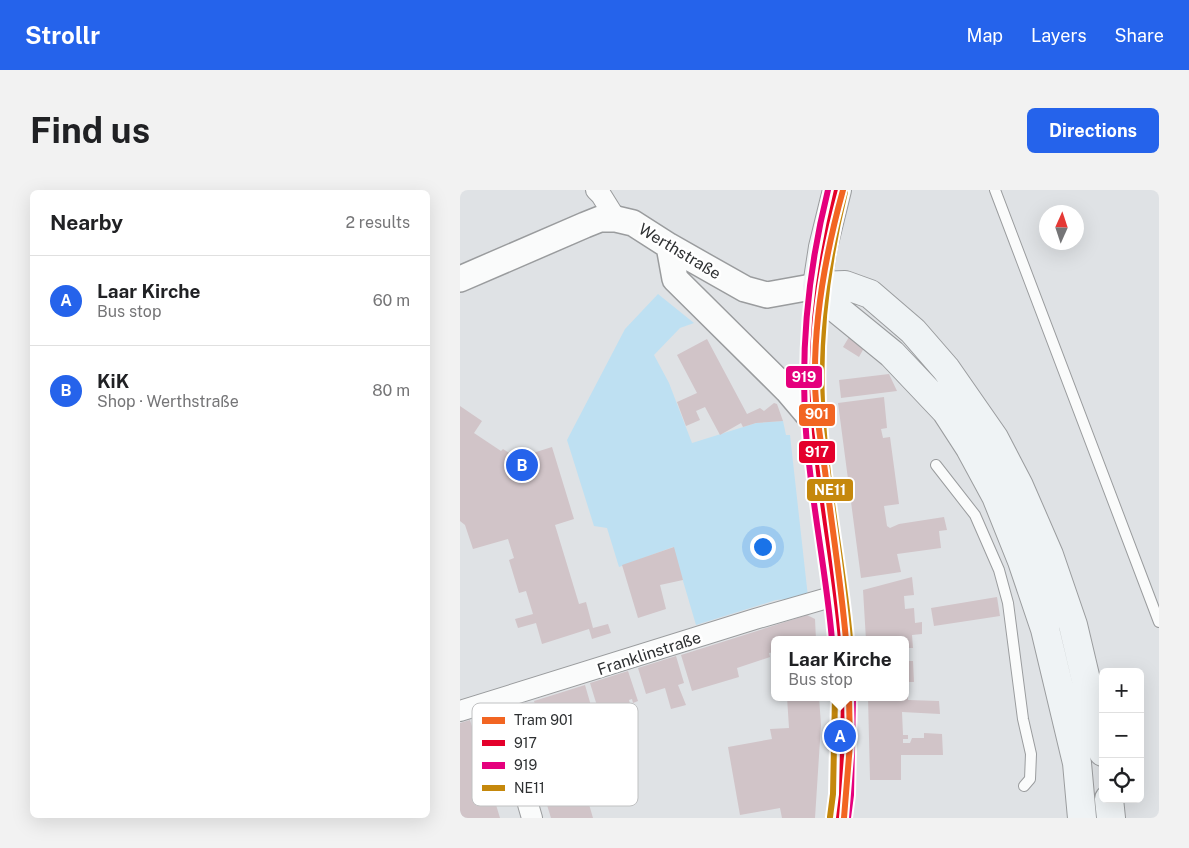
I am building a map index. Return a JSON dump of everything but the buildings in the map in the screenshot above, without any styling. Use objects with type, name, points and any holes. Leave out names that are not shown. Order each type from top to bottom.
[{"type":"main road","points":[[837,190],[823,247],[818,286],[827,301],[892,354],[946,411],[970,448],[996,496],[1022,561],[1045,629],[1077,764],[1082,818]]},
{"type":"main road","points":[[818,286],[845,285],[870,294],[913,332],[939,362],[994,438],[1019,486],[1049,555],[1073,625],[1099,735]]},
{"type":"main road","points":[[1109,803],[1111,818]]},
{"type":"street","points":[[596,190],[616,219]]},
{"type":"street","name":"Werthstraße","points":[[460,278],[600,219],[616,219],[633,223],[669,246],[745,289],[768,295],[818,286]]},
{"type":"street","points":[[669,246],[675,279],[787,390],[815,424]]},
{"type":"street","points":[[818,286],[814,313],[812,362],[815,424],[826,520],[838,595],[841,636]]},
{"type":"street","name":"Franklinstraße","points":[[488,703],[755,619],[838,595]]},
{"type":"street","points":[[839,818],[842,795],[844,701]]},
{"type":"lane","points":[[994,190],[1159,622]]},
{"type":"lane","points":[[936,465],[975,515],[999,570],[1008,602],[1023,719],[1031,754],[1032,770],[1030,779],[1024,786]]},
{"type":"shaded area","points":[[658,294],[694,323],[680,328],[654,355],[669,383],[692,443],[756,423],[783,421],[786,435],[790,435],[808,597],[776,600],[696,625],[673,547],[619,567],[607,528],[594,526],[567,440],[625,329]]},
{"type":"tram line","name":"901","points":[[843,190],[822,284],[815,356],[815,392],[846,636]]},
{"type":"tram line","name":"901","points":[[844,818],[850,744],[849,701]]},
{"type":"transit line","name":"919","points":[[828,190],[815,250],[807,310],[804,401],[808,458],[832,636]]},
{"type":"transit line","name":"917","points":[[837,190],[821,269],[815,321],[812,374],[821,491],[841,636]]},
{"type":"transit line","name":"NE11","points":[[845,192],[829,270],[823,323],[821,375],[830,491],[850,636]]},
{"type":"transit line","name":"NE11","points":[[830,817],[833,794],[835,701]]},
{"type":"transit line","name":"917","points":[[839,818],[842,795],[844,701]]},
{"type":"transit line","name":"919","points":[[848,818],[851,795],[853,701]]},
{"type":"place","name":"KiK","points":[[522,465]]},
{"type":"place","name":"Laar Kirche","points":[[840,736]]}]
